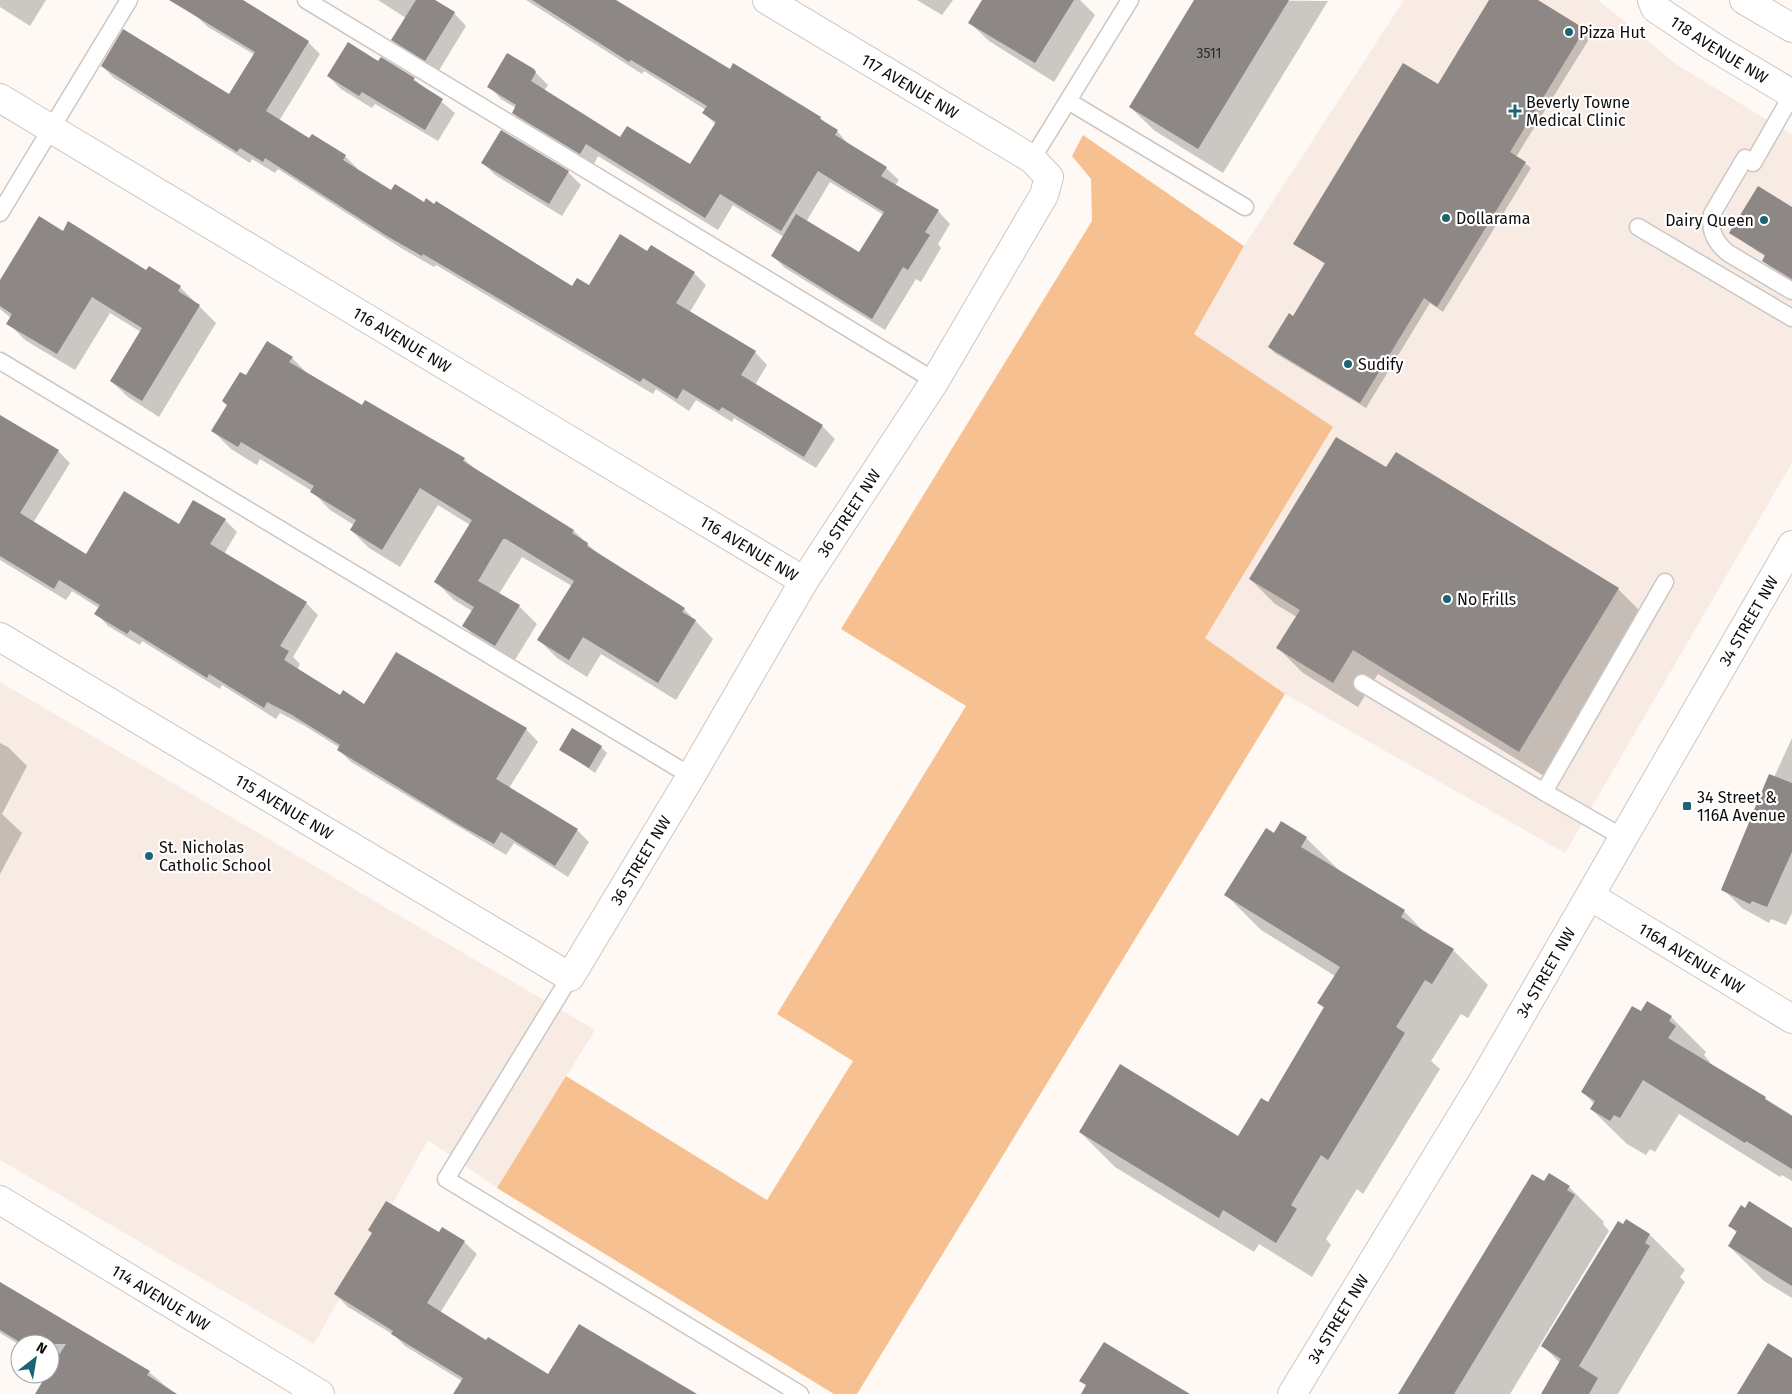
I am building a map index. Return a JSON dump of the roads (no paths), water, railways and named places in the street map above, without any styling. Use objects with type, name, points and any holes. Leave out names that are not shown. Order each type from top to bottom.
[{"type":"street","name":"117 AVENUE NW","points":[[768,0],[1040,168]]},
{"type":"street","name":"118 AVENUE NW","points":[[1652,0],[1655,8],[1712,46],[1792,95]]},
{"type":"street","points":[[1744,0],[1792,28]]},
{"type":"street","name":"116 AVENUE NW","points":[[0,98],[804,581]]},
{"type":"street","name":"36 STREET NW","points":[[570,977],[691,776],[804,581],[935,381],[1044,195],[1040,168]]},
{"type":"street","name":"34 STREET NW","points":[[1292,1394],[1484,1078],[1792,545]]},
{"type":"street","name":"115 AVENUE NW","points":[[0,637],[570,977]]},
{"type":"street","name":"116A AVENUE NW","points":[[1590,896],[1792,1019]]},
{"type":"street","name":"114 AVENUE NW","points":[[0,1200],[320,1394]]},
{"type":"lane","points":[[0,213],[129,0]]},
{"type":"lane","points":[[306,0],[935,381]]},
{"type":"lane","points":[[1040,168],[1068,101],[1130,0]]},
{"type":"lane","points":[[1792,95],[1712,214],[1710,224],[1713,236],[1719,245],[1792,291]]},
{"type":"lane","points":[[1068,101],[1245,207]]},
{"type":"lane","points":[[1638,227],[1792,318]]},
{"type":"lane","points":[[0,361],[691,776]]},
{"type":"lane","points":[[1544,792],[1665,582]]},
{"type":"lane","points":[[1362,683],[1624,838]]},
{"type":"lane","points":[[570,977],[446,1179],[800,1394]]},
{"type":"place","name":"Pizza Hut","points":[[1569,32]]},
{"type":"place","name":"Beverly Towne Medical Clinic","points":[[1515,111]]},
{"type":"place","name":"Dollarama","points":[[1446,218]]},
{"type":"place","name":"Dairy Queen","points":[[1764,220]]},
{"type":"place","name":"Sudify","points":[[1348,364]]},
{"type":"place","name":"No Frills","points":[[1447,599]]},
{"type":"place","name":"34 Street & 116A Avenue","points":[[1687,806]]},
{"type":"place","name":"St. Nicholas Catholic School","points":[[149,856]]}]
